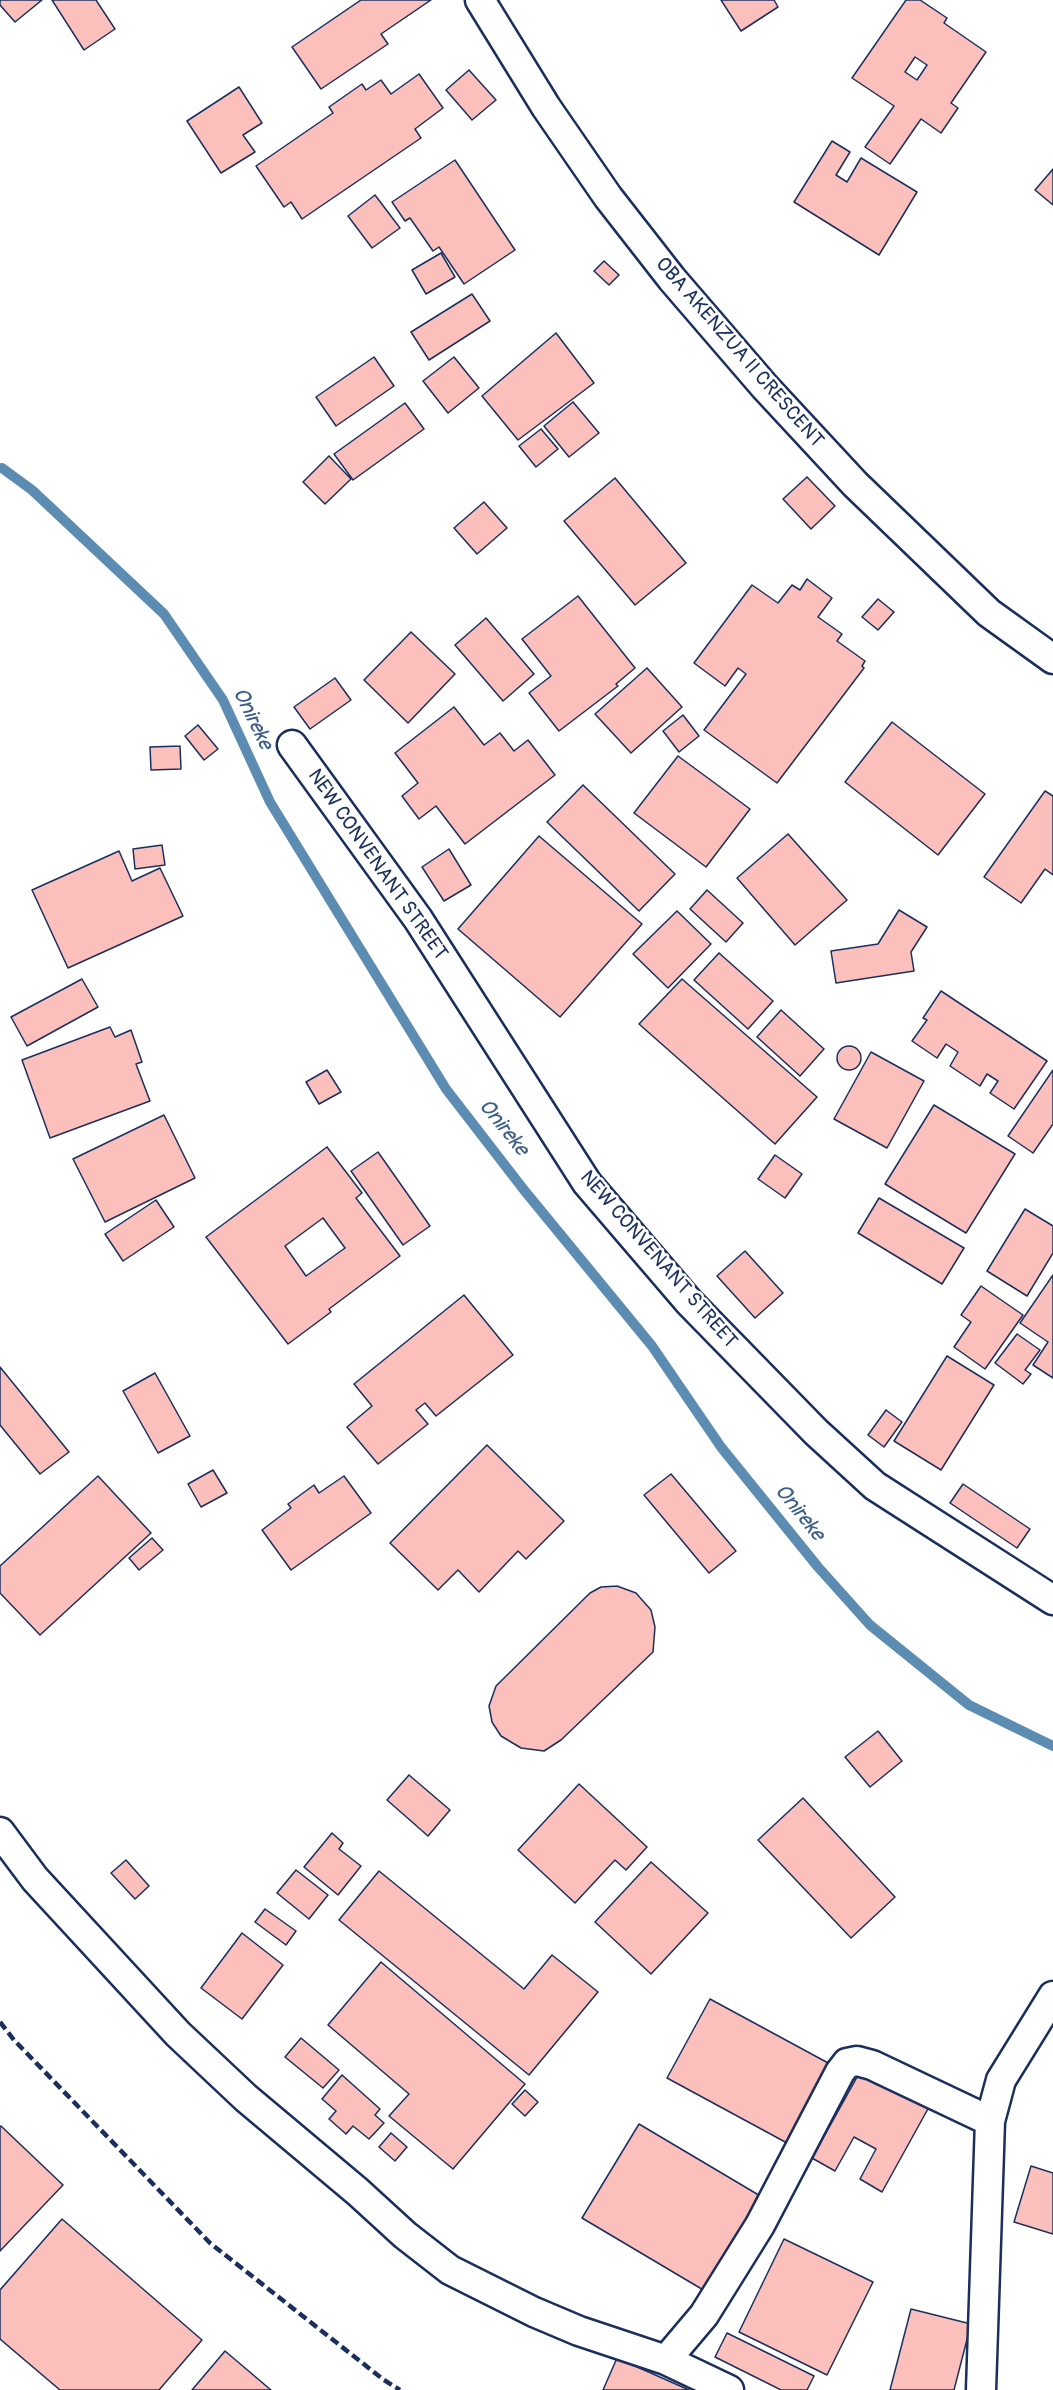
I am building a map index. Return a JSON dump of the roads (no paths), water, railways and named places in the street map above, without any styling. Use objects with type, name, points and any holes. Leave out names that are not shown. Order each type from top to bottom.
[{"type":"street","name":"OBA AKENZUA II CRESCENT","points":[[480,0],[546,107],[608,198],[672,279],[750,369],[855,484],[989,613],[1053,659]]},
{"type":"street","name":"NEW CONVENANT STREET","points":[[292,745],[418,919],[586,1183],[689,1302],[816,1432],[875,1486],[1053,1600]]},
{"type":"street","points":[[0,1832],[34,1879],[178,2034],[246,2098],[358,2192],[405,2235],[450,2270],[488,2291],[579,2331],[666,2360],[729,2390]]},
{"type":"street","points":[[981,2390],[990,2121],[1001,2080],[1053,1996]]},
{"type":"street","points":[[666,2360],[704,2315],[760,2225],[840,2072],[847,2063],[857,2061],[872,2065],[990,2121]]},
{"type":"waterway","name":"Onireke","points":[[2,468],[32,490],[164,614],[223,700],[270,802],[446,1089],[524,1190],[652,1346],[721,1447],[818,1567],[870,1625],[969,1705],[1053,1746]]},
{"type":"railway","points":[[0,2022],[14,2040],[210,2243],[384,2380],[400,2390]]}]
